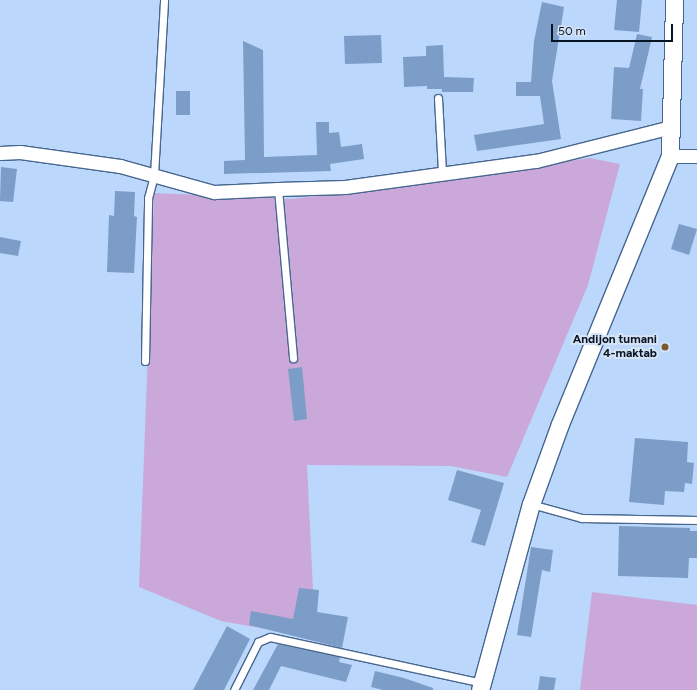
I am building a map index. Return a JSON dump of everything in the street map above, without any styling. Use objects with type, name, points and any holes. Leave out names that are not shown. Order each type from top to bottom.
[{"type":"street","points":[[481,686],[531,504],[560,424],[670,156],[674,0]]},
{"type":"street","points":[[0,152],[20,152],[120,166],[214,192],[345,187],[442,174],[536,160],[671,127]]},
{"type":"street","points":[[670,156],[697,156]]},
{"type":"lane","points":[[145,361],[148,198],[154,175],[164,0]]},
{"type":"lane","points":[[438,98],[442,174]]},
{"type":"lane","points":[[278,189],[293,358]]},
{"type":"lane","points":[[531,504],[582,518],[697,520]]},
{"type":"lane","points":[[234,690],[258,642],[270,637],[481,686]]},
{"type":"shaded area","points":[[590,158],[620,164],[588,285],[507,477],[451,466],[307,465],[313,590],[311,637],[221,621],[139,587],[154,193],[293,199]]},
{"type":"shaded area","points":[[592,592],[697,605],[697,690],[580,690]]},
{"type":"building","points":[[617,0],[642,0],[639,32],[614,30]]},
{"type":"building","points":[[542,2],[564,7],[552,81],[561,139],[477,151],[474,135],[544,124],[540,96],[516,96],[516,82],[531,82],[534,41]]},
{"type":"building","points":[[637,34],[652,37],[640,89],[643,89],[641,121],[611,119],[614,67],[629,68]]},
{"type":"building","points":[[381,35],[382,63],[345,64],[344,36]]},
{"type":"building","points":[[243,41],[263,50],[264,157],[317,155],[316,122],[329,122],[329,133],[339,132],[341,147],[362,144],[364,159],[330,164],[331,171],[224,174],[224,161],[245,160]]},
{"type":"building","points":[[443,45],[444,77],[474,78],[473,92],[442,92],[442,89],[427,89],[427,86],[404,87],[403,57],[426,56],[426,46]]},
{"type":"building","points":[[176,91],[190,91],[190,115],[176,115]]},
{"type":"building","points":[[1,167],[17,169],[13,202],[0,201]]},
{"type":"building","points":[[115,191],[135,192],[134,216],[137,217],[134,273],[107,272],[109,215],[114,216]]},
{"type":"building","points":[[679,224],[697,229],[689,255],[671,249]]},
{"type":"building","points":[[0,237],[21,241],[18,256],[0,253]]},
{"type":"building","points":[[302,367],[307,419],[294,421],[288,369]]},
{"type":"building","points":[[635,438],[688,442],[687,462],[694,463],[692,484],[685,483],[684,492],[665,491],[664,505],[629,502]]},
{"type":"building","points":[[457,470],[504,483],[485,546],[471,542],[481,510],[448,500]]},
{"type":"building","points":[[619,526],[690,528],[690,531],[697,531],[697,558],[689,558],[688,578],[618,576]]},
{"type":"building","points":[[531,547],[553,550],[550,572],[542,570],[531,637],[517,635]]},
{"type":"building","points":[[299,588],[319,590],[317,612],[348,617],[342,648],[249,625],[251,611],[293,619]]},
{"type":"building","points":[[227,626],[250,639],[224,690],[193,690]]},
{"type":"building","points":[[278,644],[340,657],[339,662],[352,665],[346,682],[281,666],[269,690],[253,690]]},
{"type":"building","points":[[375,671],[404,678],[433,688],[433,690],[383,690],[371,687]]},
{"type":"building","points":[[540,676],[556,678],[554,690],[538,690]]},
{"type":"place","name":"Andijon tumani 4-maktab","points":[[665,347]]}]
